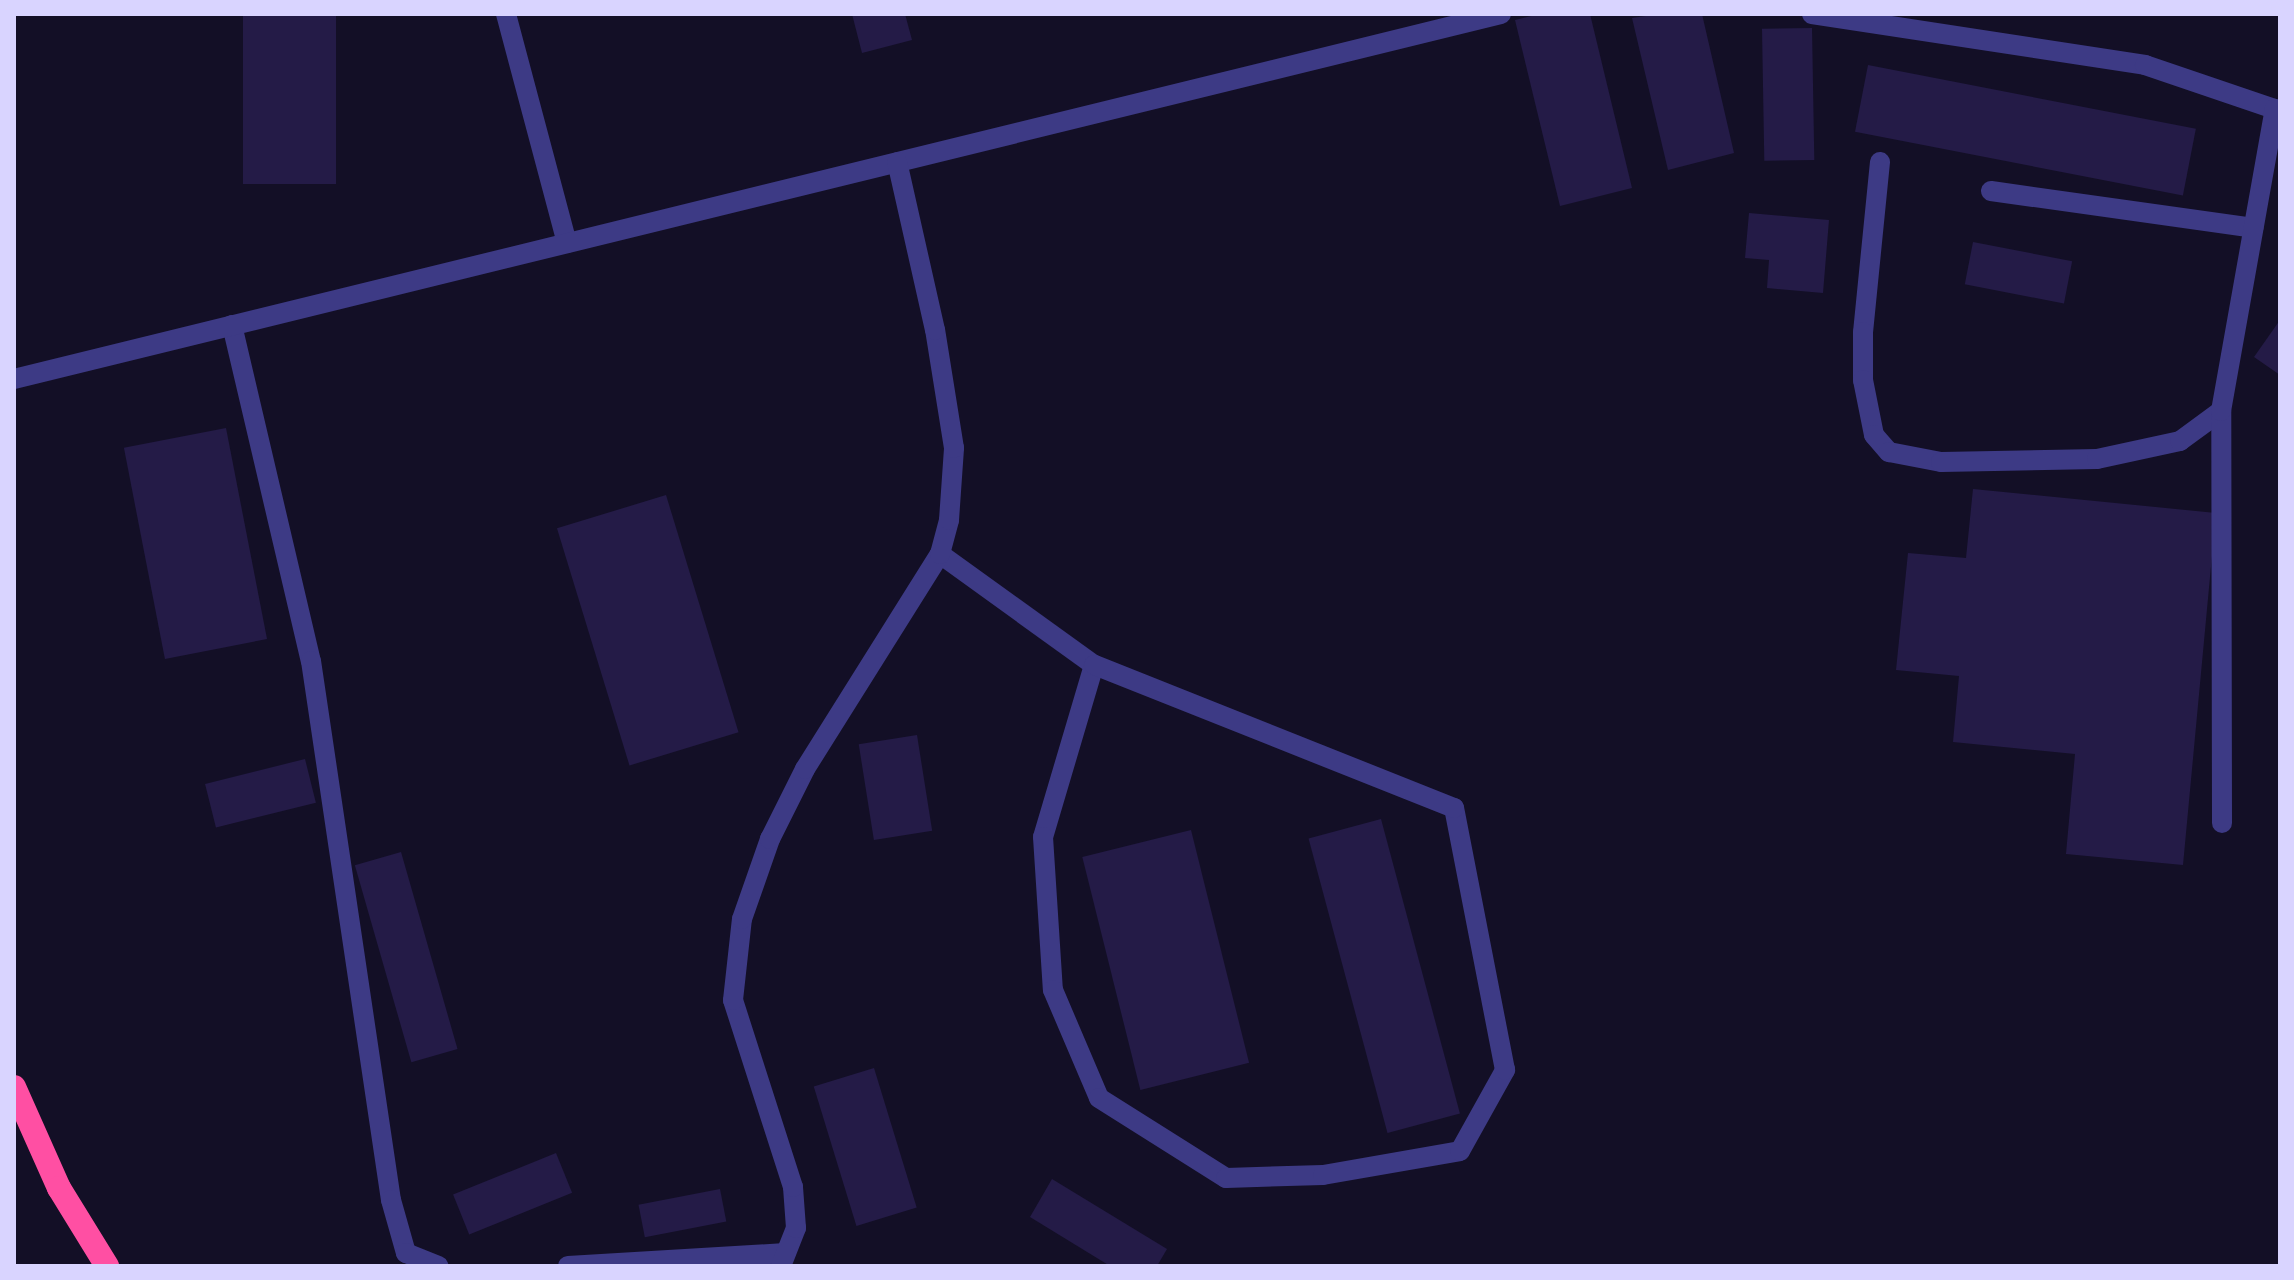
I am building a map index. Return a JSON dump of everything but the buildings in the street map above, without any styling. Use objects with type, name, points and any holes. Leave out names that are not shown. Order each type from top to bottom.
[{"type":"highway","points":[[14,1087],[59,1188],[107,1266]]},
{"type":"street","points":[[506,14],[567,243]]},
{"type":"street","points":[[14,379],[1501,14]]},
{"type":"street","points":[[1812,14],[2145,65],[2277,110],[2271,183],[2253,228],[2221,411],[2222,823]]},
{"type":"street","points":[[568,1266],[784,1260],[796,1228],[793,1187],[733,1000],[742,919],[770,839],[805,769],[940,554],[949,520],[954,448],[935,330],[897,162]]},
{"type":"street","points":[[1880,162],[1864,318],[1863,380],[1874,435],[1889,452],[1941,462],[2097,459],[2180,441],[2221,411]]},
{"type":"street","points":[[1991,191],[2253,228]]},
{"type":"street","points":[[232,325],[311,661],[391,1200],[406,1253],[439,1266]]},
{"type":"street","points":[[940,554],[1094,665],[1454,808],[1505,1070],[1460,1151],[1323,1175],[1226,1178],[1099,1098],[1053,990],[1043,837],[1094,665]]}]
